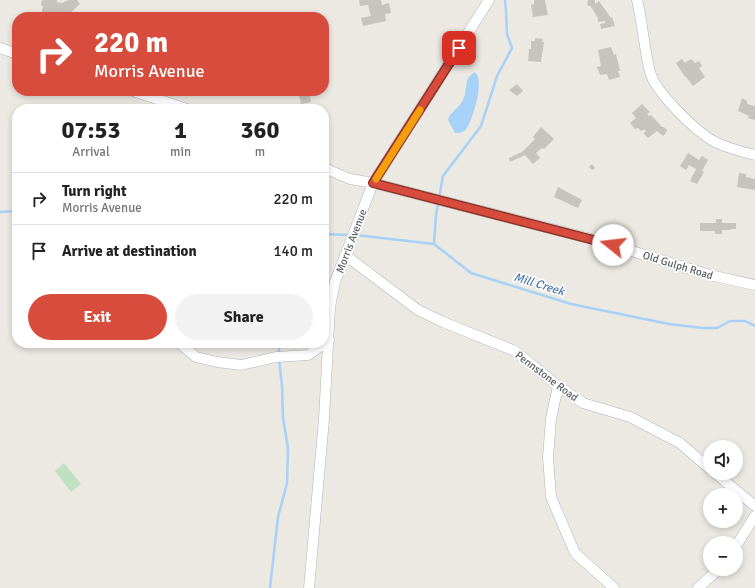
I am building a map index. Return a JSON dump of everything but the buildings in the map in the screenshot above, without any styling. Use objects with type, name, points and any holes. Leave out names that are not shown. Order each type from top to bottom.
[{"type":"street","name":"Morris Avenue","points":[[329,340],[332,293],[373,183],[489,0]]},
{"type":"street","points":[[637,0],[651,74],[662,93],[684,117],[716,142],[745,153],[755,155]]},
{"type":"street","points":[[0,48],[12,52]]},
{"type":"street","points":[[148,96],[172,104]]},
{"type":"street","name":"Old Gulph Road","points":[[329,170],[350,179],[439,199],[599,241],[710,275],[755,285]]},
{"type":"street","name":"Pennstone Road","points":[[345,255],[418,310],[443,322],[516,351],[558,386],[583,403],[630,417],[680,443],[703,463]]},
{"type":"street","points":[[185,348],[196,357],[217,362],[241,365],[276,357],[308,355],[318,348]]},
{"type":"street","name":"Morris Avenue","points":[[309,588],[328,348]]},
{"type":"street","points":[[558,386],[551,419],[549,450],[551,497],[575,553],[614,588]]},
{"type":"street","points":[[723,480],[755,506]]},
{"type":"street","points":[[742,536],[755,516]]},
{"type":"street","points":[[698,588],[711,576]]},
{"type":"green space","points":[[64,463],[81,484],[71,492],[55,471]]},
{"type":"water","points":[[475,72],[479,83],[477,100],[472,116],[465,130],[455,133],[448,120],[450,115],[462,102],[467,81]]},
{"type":"waterway","points":[[439,198],[443,176],[481,126],[497,76],[512,48],[507,34],[505,0]]},
{"type":"waterway","points":[[434,244],[438,203]]},
{"type":"waterway","name":"Mill Creek","points":[[0,212],[12,211]]},
{"type":"waterway","name":"Mill Creek","points":[[329,234],[349,235]]},
{"type":"waterway","name":"Mill Creek","points":[[356,235],[434,244],[471,273],[571,304],[669,324],[717,328],[730,321],[745,321],[755,326]]},
{"type":"waterway","points":[[279,348],[279,354]]},
{"type":"waterway","points":[[270,588],[278,517],[287,483],[288,448],[283,418],[279,359]]},
{"type":"slow traffic","points":[[376,179],[420,110]]},
{"type":"route","points":[[459,48],[373,183],[613,245]]}]
